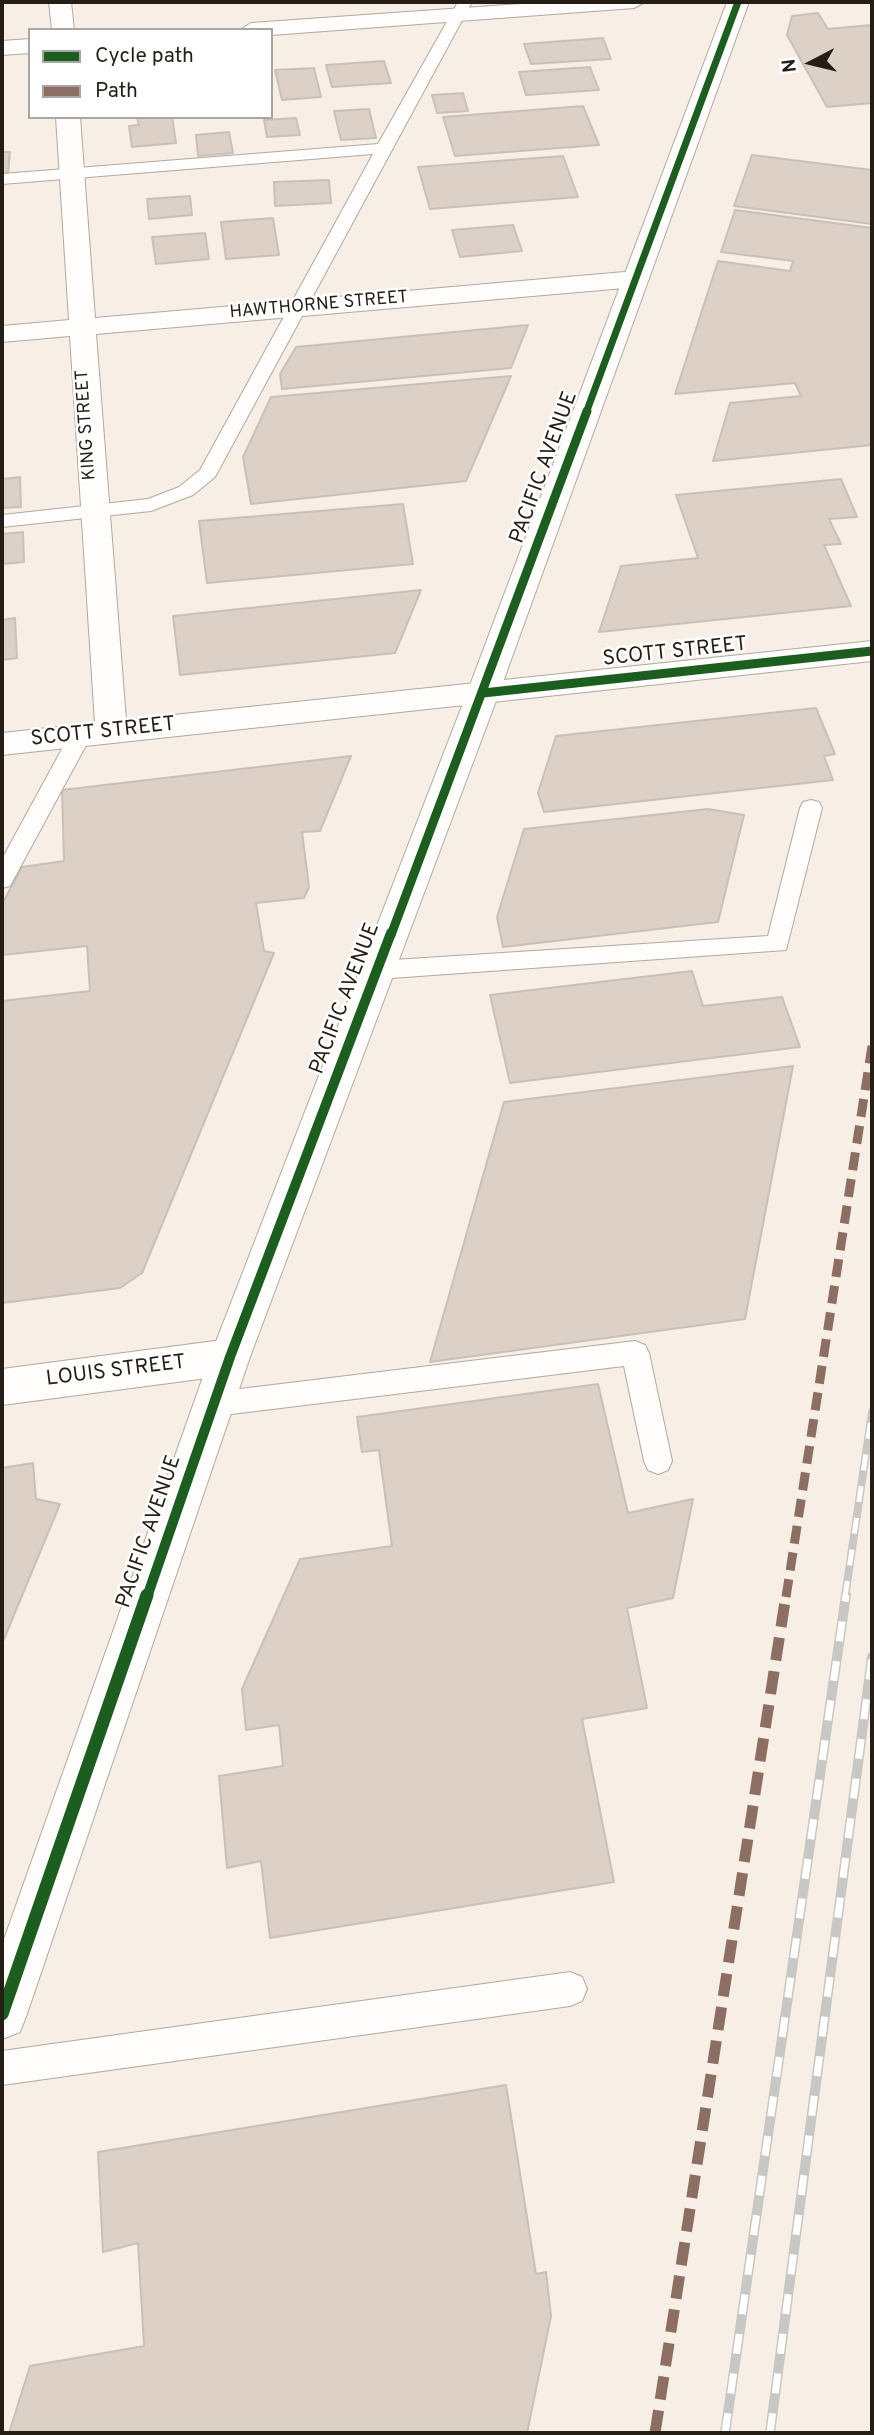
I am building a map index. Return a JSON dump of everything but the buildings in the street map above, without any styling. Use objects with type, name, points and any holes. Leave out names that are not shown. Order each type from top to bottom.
[{"type":"street","points":[[60,2],[62,28]]},
{"type":"street","points":[[270,28],[462,8],[634,2]]},
{"type":"street","name":"PACIFIC AVENUE","points":[[2,2014],[230,1357],[483,693],[738,2]]},
{"type":"street","points":[[2,48],[28,46]]},
{"type":"street","name":"KING STREET","points":[[68,119],[93,512],[95,734]]},
{"type":"street","name":"HAWTHORNE STREET","points":[[2,334],[636,279]]},
{"type":"street","name":"SCOTT STREET","points":[[2,744],[872,652]]},
{"type":"street","name":"LOUIS STREET","points":[[2,1387],[230,1357]]},
{"type":"lane","points":[[2,521],[151,505],[172,499],[208,473],[295,308],[462,8]]},
{"type":"lane","points":[[2,179],[384,148]]},
{"type":"lane","points":[[2,880],[95,734]]},
{"type":"lane","points":[[377,970],[778,944],[811,808]]},
{"type":"lane","points":[[215,1404],[635,1353],[658,1461]]},
{"type":"lane","points":[[2,2068],[569,1989]]},
{"type":"railway","points":[[845,1597],[872,1412]]},
{"type":"railway","points":[[725,2433],[846,1595]]},
{"type":"railway","points":[[770,2433],[872,1657]]},
{"type":"marked path","points":[[655,2433],[872,1046]]},
{"type":"cycle path","points":[[2,2014],[230,1357],[483,693],[738,2]]},
{"type":"cycle path","points":[[483,693],[872,651]]}]
